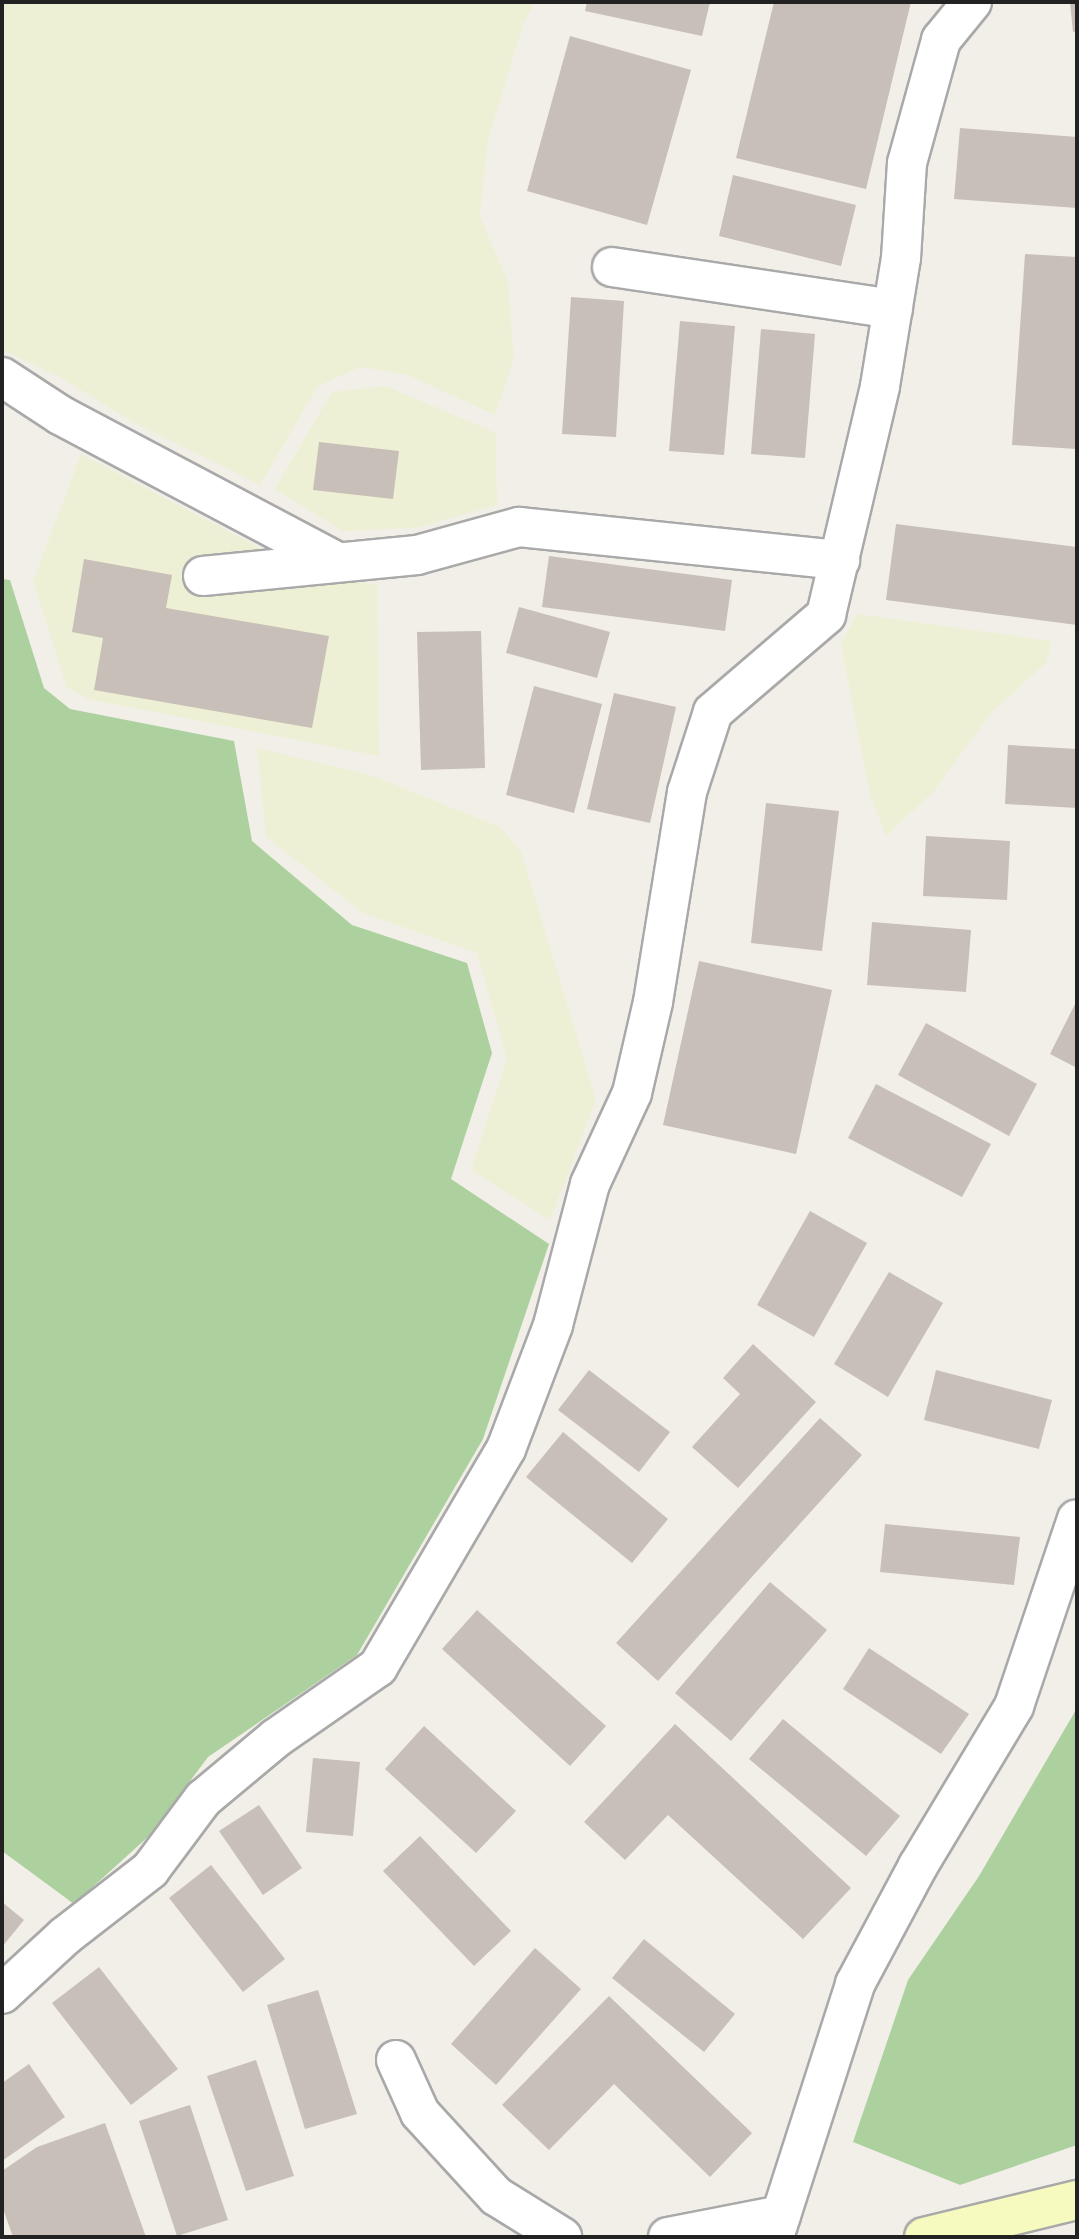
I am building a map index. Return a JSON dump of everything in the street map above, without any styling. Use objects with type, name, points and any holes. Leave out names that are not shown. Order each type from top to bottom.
[{"type":"main road","points":[[924,2237],[1077,2200]]},
{"type":"street","points":[[2,1994],[65,1936],[150,1870],[203,1799],[276,1738],[378,1667],[506,1449],[553,1325],[590,1184],[632,1093],[653,1002],[687,792],[713,712],[826,615],[880,386],[893,309],[907,163],[941,40],[972,2]]},
{"type":"street","points":[[612,267],[893,309]]},
{"type":"street","points":[[2,377],[60,415],[338,562]]},
{"type":"street","points":[[203,576],[417,555],[519,527],[840,560]]},
{"type":"street","points":[[668,2237],[777,2226],[855,1984],[918,1866],[1014,1706],[1077,1519]]},
{"type":"street","points":[[396,2060],[420,2113],[496,2196],[562,2237]]},
{"type":"green space","points":[[2,2],[535,2],[523,25],[488,140],[480,216],[508,282],[514,359],[495,415],[405,374],[360,367],[318,386],[260,485],[131,421],[60,377],[2,350]]},
{"type":"green space","points":[[386,386],[496,433],[497,505],[416,528],[342,531],[275,489],[332,392]]},
{"type":"green space","points":[[81,454],[319,579],[377,584],[379,756],[88,699],[67,688],[33,581]]},
{"type":"green space","points":[[2,579],[10,580],[44,688],[70,709],[234,741],[252,841],[352,925],[467,963],[492,1053],[451,1179],[549,1244],[483,1439],[357,1655],[208,1757],[150,1835],[74,1904],[2,1851]]},
{"type":"green space","points":[[857,614],[1052,641],[1046,663],[991,713],[934,791],[886,836],[870,795],[841,644]]},
{"type":"green space","points":[[257,748],[371,775],[500,827],[521,851],[596,1100],[550,1220],[471,1170],[507,1059],[477,953],[363,913],[266,837]]},
{"type":"green space","points":[[1077,1708],[1077,2145],[960,2185],[853,2142],[908,1980],[979,1876]]},
{"type":"building","points":[[587,2],[710,2],[702,36],[585,11]]},
{"type":"building","points":[[774,2],[911,2],[866,189],[736,158]]},
{"type":"building","points":[[1070,2],[1077,2],[1077,31],[1073,32]]},
{"type":"building","points":[[570,36],[691,70],[647,225],[527,191]]},
{"type":"building","points":[[960,128],[1077,137],[1077,208],[954,199]]},
{"type":"building","points":[[733,175],[856,205],[841,266],[719,236]]},
{"type":"building","points":[[1025,254],[1077,257],[1077,449],[1012,445]]},
{"type":"building","points":[[571,297],[624,301],[616,437],[562,434]]},
{"type":"building","points":[[680,321],[735,326],[724,455],[669,451]]},
{"type":"building","points":[[761,329],[815,334],[805,458],[751,454]]},
{"type":"building","points":[[319,442],[399,451],[393,499],[313,490]]},
{"type":"building","points":[[896,524],[1077,547],[1077,625],[886,600]]},
{"type":"building","points":[[549,556],[732,580],[725,631],[542,607]]},
{"type":"building","points":[[84,559],[172,575],[166,608],[329,636],[312,728],[94,690],[103,638],[72,632]]},
{"type":"building","points":[[519,607],[610,632],[597,678],[506,653]]},
{"type":"building","points":[[481,631],[485,768],[421,770],[417,632]]},
{"type":"building","points":[[534,686],[602,704],[574,813],[506,795]]},
{"type":"building","points":[[614,693],[676,707],[650,823],[587,809]]},
{"type":"building","points":[[1008,745],[1077,749],[1077,808],[1005,804]]},
{"type":"building","points":[[766,803],[839,811],[822,951],[751,943]]},
{"type":"building","points":[[926,836],[1010,841],[1007,900],[923,896]]},
{"type":"building","points":[[872,922],[971,930],[966,992],[867,985]]},
{"type":"building","points":[[699,961],[832,990],[796,1154],[663,1125]]},
{"type":"building","points":[[1077,1000],[1077,1068],[1050,1054]]},
{"type":"building","points":[[926,1023],[1037,1084],[1009,1136],[898,1075]]},
{"type":"building","points":[[876,1084],[991,1144],[962,1197],[848,1138]]},
{"type":"building","points":[[810,1211],[867,1243],[814,1337],[757,1305]]},
{"type":"building","points":[[889,1272],[943,1303],[888,1397],[834,1364]]},
{"type":"building","points":[[753,1344],[816,1402],[738,1488],[692,1447],[740,1394],[723,1378]]},
{"type":"building","points":[[589,1370],[670,1432],[639,1472],[558,1410]]},
{"type":"building","points":[[936,1370],[1052,1400],[1039,1449],[924,1420]]},
{"type":"building","points":[[820,1418],[862,1455],[658,1681],[616,1643]]},
{"type":"building","points":[[563,1432],[668,1519],[632,1563],[526,1477]]},
{"type":"building","points":[[885,1524],[1020,1537],[1014,1585],[880,1572]]},
{"type":"building","points":[[770,1582],[827,1630],[731,1741],[675,1693]]},
{"type":"building","points":[[477,1610],[606,1726],[570,1766],[442,1649]]},
{"type":"building","points":[[869,1648],[969,1714],[941,1754],[843,1689]]},
{"type":"building","points":[[783,1719],[900,1816],[866,1856],[749,1759]]},
{"type":"building","points":[[675,1724],[851,1888],[803,1939],[668,1815],[625,1860],[584,1822]]},
{"type":"building","points":[[424,1726],[516,1811],[476,1853],[385,1769]]},
{"type":"building","points":[[313,1758],[360,1762],[353,1836],[306,1832]]},
{"type":"building","points":[[259,1805],[302,1868],[263,1895],[219,1831]]},
{"type":"building","points":[[420,1836],[511,1931],[474,1966],[383,1871]]},
{"type":"building","points":[[211,1865],[285,1959],[243,1992],[169,1898]]},
{"type":"building","points":[[2,1902],[24,1920],[2,1947]]},
{"type":"building","points":[[644,1939],[735,2014],[704,2052],[612,1978]]},
{"type":"building","points":[[535,1948],[581,1989],[496,2085],[451,2044]]},
{"type":"building","points":[[99,1967],[178,2069],[131,2105],[52,2003]]},
{"type":"building","points":[[318,1990],[357,2114],[305,2129],[267,2005]]},
{"type":"building","points":[[609,1996],[752,2133],[710,2177],[614,2084],[549,2150],[502,2105]]},
{"type":"building","points":[[256,2060],[294,2176],[246,2191],[207,2076]]},
{"type":"building","points":[[29,2064],[65,2117],[2,2161],[2,2083]]},
{"type":"building","points":[[190,2105],[228,2220],[177,2236],[139,2121]]},
{"type":"building","points":[[105,2123],[146,2237],[13,2237],[2,2206],[2,2171],[37,2147]]}]
